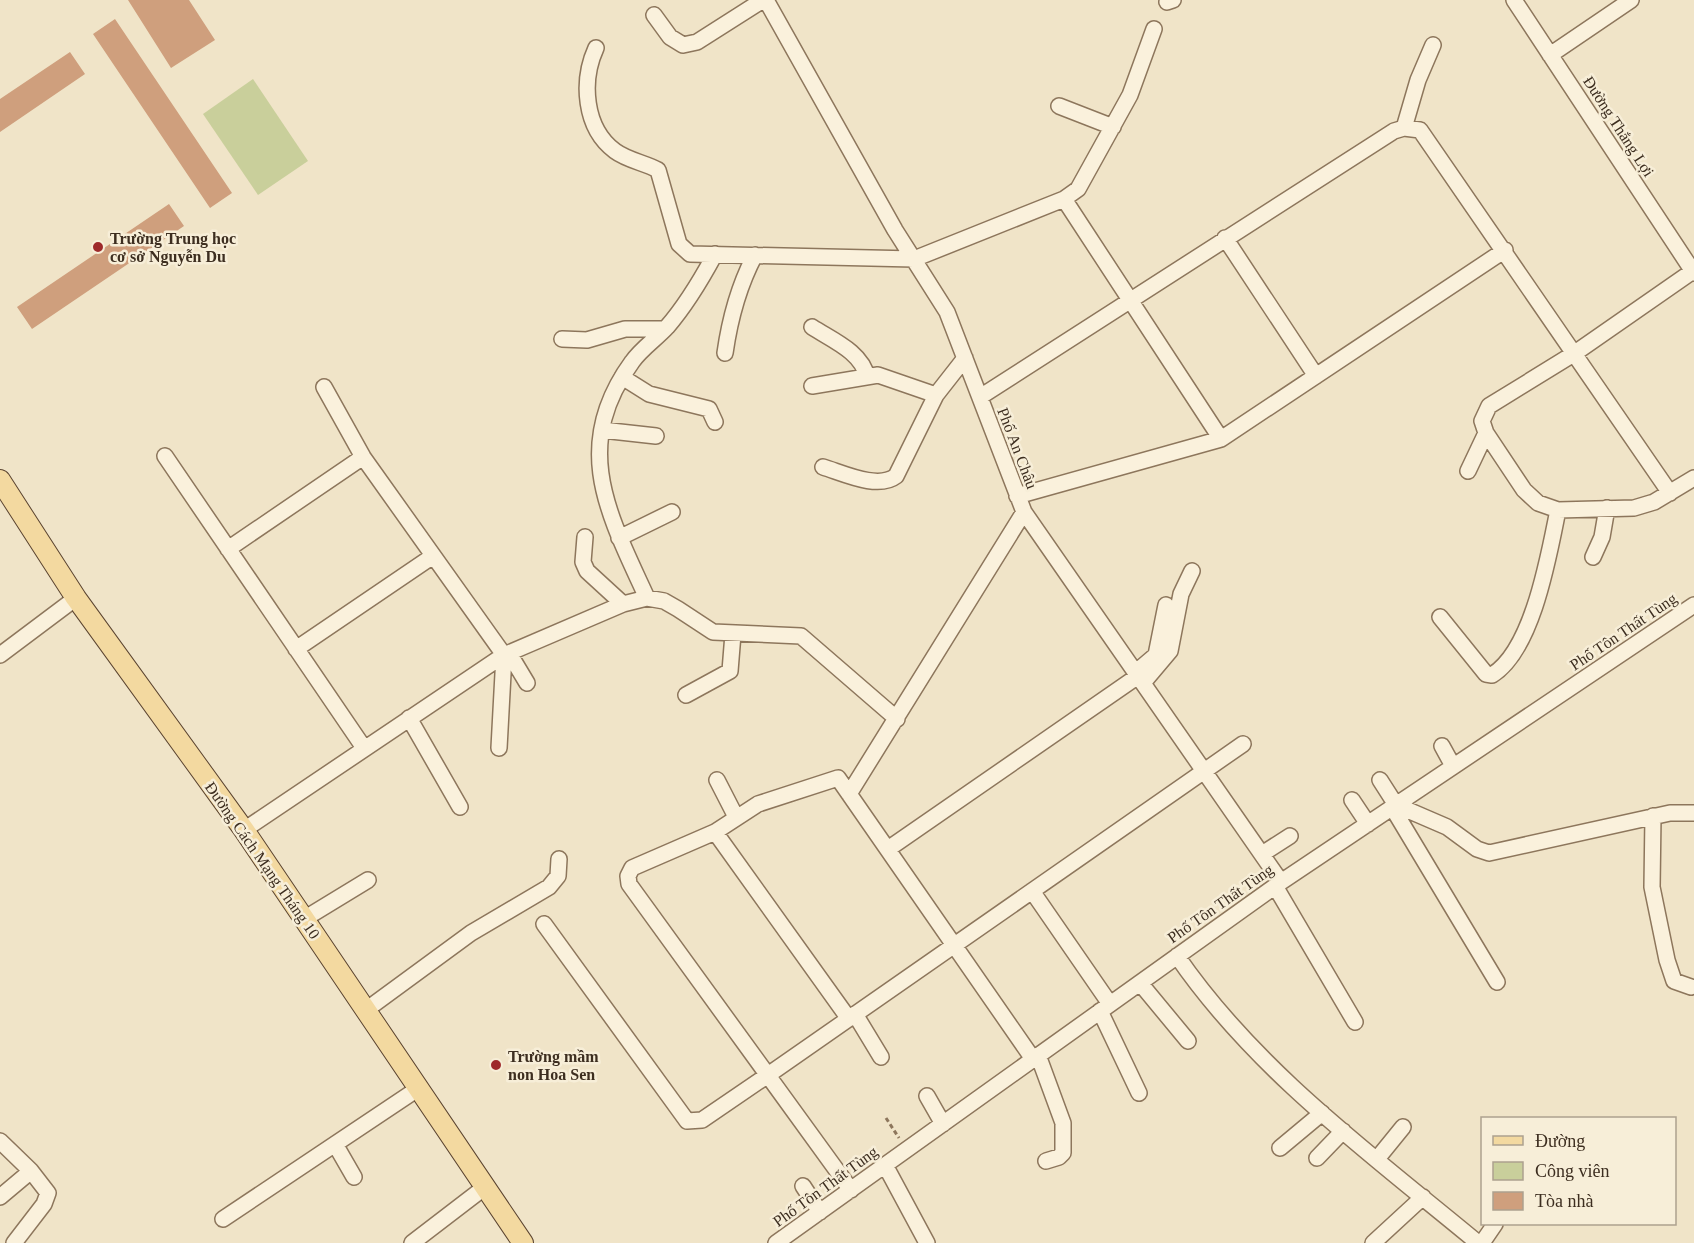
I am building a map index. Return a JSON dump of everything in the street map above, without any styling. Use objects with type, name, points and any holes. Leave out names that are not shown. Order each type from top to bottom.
[{"type":"main road","name":"Đường Cách Mạng Tháng 10","points":[[0,480],[76,598],[244,830],[523,1243]]},
{"type":"street","points":[[654,15],[670,37],[683,45],[697,42],[764,0]]},
{"type":"street","name":"Phố An Châu","points":[[764,0],[914,259],[939,296],[1024,512],[1262,854],[1355,1022]]},
{"type":"street","name":"Đường Thắng Lợi","points":[[1514,0],[1693,272]]},
{"type":"street","points":[[1550,55],[1630,0]]},
{"type":"street","points":[[596,48],[591,59],[587,84],[588,104],[595,126],[604,142],[617,153],[658,170],[662,177],[679,244],[683,250],[690,254],[914,259],[1064,199],[1078,189],[1089,173],[1130,95],[1154,29]]},
{"type":"street","points":[[1404,128],[1418,80],[1433,45]]},
{"type":"street","points":[[1059,106],[1113,127]]},
{"type":"street","points":[[980,397],[1394,131],[1404,128],[1420,130],[1505,250],[1670,493]]},
{"type":"street","points":[[1064,199],[1221,439]]},
{"type":"street","points":[[1226,238],[1316,376]]},
{"type":"street","points":[[1017,496],[1221,439],[1505,250]]},
{"type":"street","points":[[647,598],[619,538],[598,474],[602,430],[613,391],[633,360],[691,298],[715,254]]},
{"type":"street","points":[[724,353],[730,318],[743,278],[755,255]]},
{"type":"street","points":[[1693,272],[1575,353],[1489,406],[1482,421],[1486,433],[1524,490],[1538,503],[1557,510],[1634,508],[1654,502],[1694,478]]},
{"type":"street","points":[[812,327],[857,357],[865,368],[867,377]]},
{"type":"street","points":[[562,339],[587,340],[625,329],[665,328]]},
{"type":"street","points":[[823,468],[874,481],[890,480],[896,476],[936,395],[965,358]]},
{"type":"street","points":[[812,386],[879,375],[936,395]]},
{"type":"street","points":[[622,377],[649,394],[709,409],[715,422]]},
{"type":"street","points":[[324,387],[363,457],[527,683]]},
{"type":"street","points":[[602,430],[656,436]]},
{"type":"street","points":[[1468,471],[1486,433]]},
{"type":"street","points":[[165,456],[364,748]]},
{"type":"street","points":[[228,549],[363,457]]},
{"type":"street","points":[[1593,557],[1602,537],[1607,508]]},
{"type":"street","points":[[1440,617],[1486,674],[1492,675],[1500,670],[1522,637],[1532,613],[1548,556],[1557,510]]},
{"type":"street","points":[[619,538],[672,512]]},
{"type":"street","points":[[849,794],[1024,512]]},
{"type":"street","points":[[585,537],[584,562],[587,571],[623,604]]},
{"type":"street","points":[[296,649],[433,556]]},
{"type":"street","points":[[888,849],[1139,677],[1170,651],[1181,594],[1192,571]]},
{"type":"street","points":[[0,655],[76,598]]},
{"type":"street","points":[[244,830],[507,654],[623,604],[647,598],[664,601],[713,632],[801,636],[897,719]]},
{"type":"street","points":[[1139,677],[1156,655],[1166,605]]},
{"type":"street","name":"Phố Tôn Thất Tùng","points":[[776,1243],[1278,884],[1694,605]]},
{"type":"street","points":[[686,695],[730,671],[733,634]]},
{"type":"street","points":[[499,748],[507,654]]},
{"type":"street","points":[[409,718],[460,807]]},
{"type":"street","points":[[544,924],[687,1121],[702,1120],[1243,744]]},
{"type":"street","points":[[1442,746],[1453,766]]},
{"type":"street","points":[[850,1190],[627,879],[632,868],[715,832],[736,817],[777,797],[838,778],[1035,1057],[1062,1123],[1063,1153],[1059,1157],[1046,1161]]},
{"type":"street","points":[[717,780],[736,817]]},
{"type":"street","points":[[1380,780],[1497,982]]},
{"type":"street","points":[[1352,800],[1368,824]]},
{"type":"street","points":[[1394,806],[1447,827],[1477,849],[1489,853],[1653,816],[1694,813]]},
{"type":"street","points":[[1653,816],[1652,887],[1667,960],[1674,981],[1691,987]]},
{"type":"street","points":[[715,832],[881,1057]]},
{"type":"street","points":[[1262,854],[1290,836]]},
{"type":"street","points":[[366,1010],[471,933],[549,886],[558,876],[559,859]]},
{"type":"street","points":[[304,919],[368,880]]},
{"type":"street","points":[[1032,891],[1105,1007],[1139,1093]]},
{"type":"street","points":[[1177,956],[1223,1019],[1322,1113],[1377,1160],[1480,1243],[1494,1225]]},
{"type":"street","points":[[1140,983],[1188,1041]]},
{"type":"street","points":[[223,1219],[419,1088]]},
{"type":"street","points":[[927,1096],[943,1124]]},
{"type":"street","points":[[1280,1148],[1322,1113]]},
{"type":"street","points":[[1377,1160],[1403,1126]]},
{"type":"street","points":[[1317,1158],[1343,1131]]},
{"type":"street","points":[[0,1141],[31,1171],[47,1191],[47,1197],[14,1243]]},
{"type":"street","points":[[335,1144],[354,1176]]},
{"type":"street","points":[[885,1165],[927,1243]]},
{"type":"street","points":[[0,1197],[31,1171]]},
{"type":"street","points":[[803,1186],[820,1212]]},
{"type":"street","points":[[412,1243],[485,1187]]},
{"type":"street","points":[[1373,1243],[1423,1197]]},
{"type":"path","points":[[886,1118],[907,1149]]},
{"type":"green space","points":[[253,79],[308,161],[258,195],[203,114]]},
{"type":"building","points":[[128,0],[189,0],[215,40],[171,68]]},
{"type":"building","points":[[115,19],[232,193],[210,208],[93,34]]},
{"type":"building","points":[[70,52],[85,74],[0,132],[0,99]]},
{"type":"building","points":[[169,204],[184,226],[32,329],[17,307]]},
{"type":"place","name":"Trường Trung học cơ sở Nguyễn Du","points":[[98,247]]},
{"type":"place","name":"Trường mầm non Hoa Sen","points":[[496,1065]]}]
